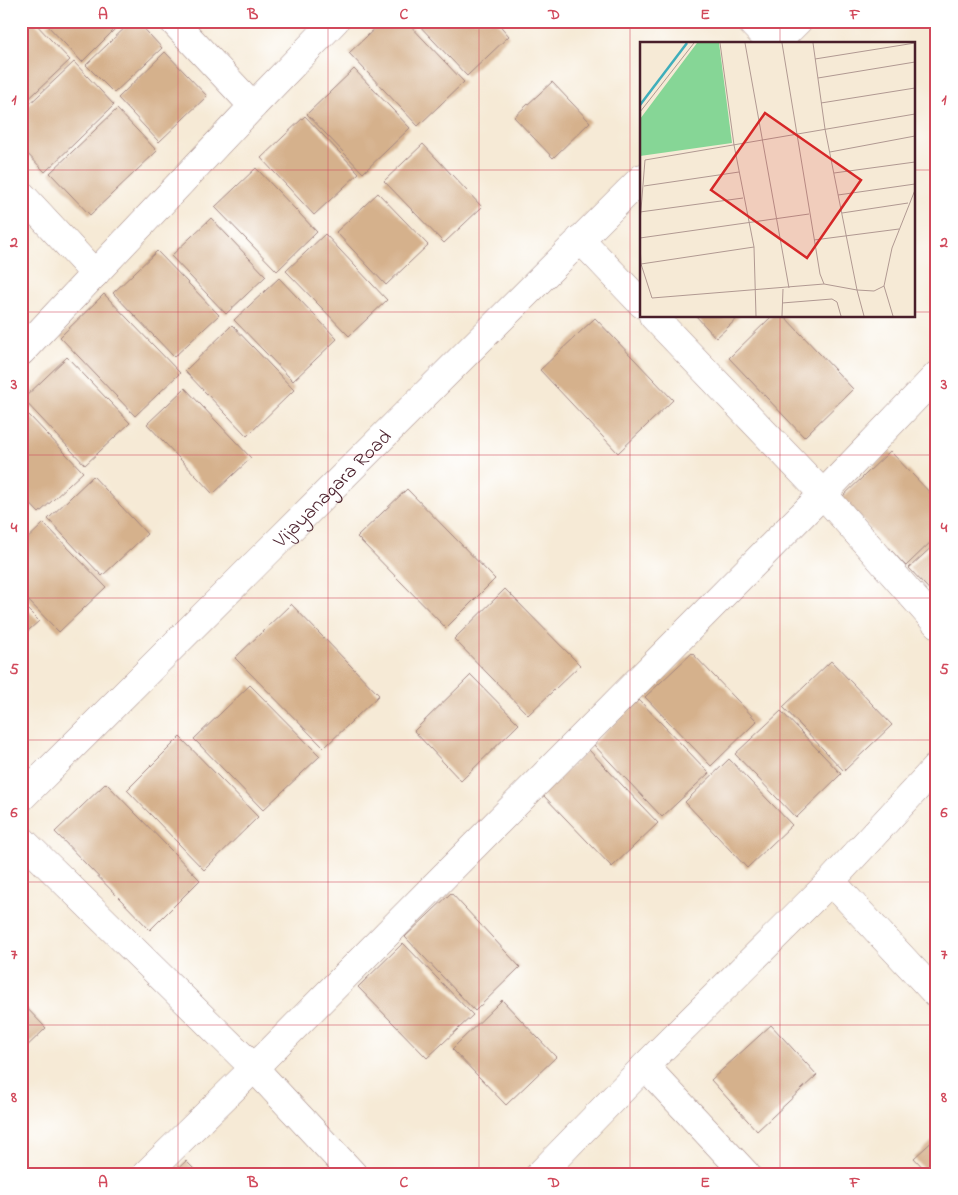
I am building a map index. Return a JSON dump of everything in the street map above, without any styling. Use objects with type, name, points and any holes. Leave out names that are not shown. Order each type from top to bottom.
[{"type":"street","points":[[173,21],[252,106]]},
{"type":"street","points":[[21,352],[252,106],[335,21]]},
{"type":"street","points":[[750,21],[772,42]]},
{"type":"street","points":[[776,42],[798,21]]},
{"type":"street","name":"Vijayanagara Road","points":[[21,798],[640,180]]},
{"type":"street","points":[[21,194],[95,274]]},
{"type":"street","points":[[580,239],[640,302]]},
{"type":"street","points":[[655,318],[823,494],[937,624]]},
{"type":"street","points":[[146,1174],[254,1068],[823,494],[937,375]]},
{"type":"street","points":[[540,1174],[645,1066],[831,881],[937,766]]},
{"type":"street","points":[[21,839],[254,1068],[353,1174]]},
{"type":"street","points":[[831,881],[937,995]]},
{"type":"street","points":[[645,1066],[746,1174]]},
{"type":"building","points":[[21,21],[33,21],[70,60],[21,106]]},
{"type":"building","points":[[52,21],[123,21],[82,62],[47,25]]},
{"type":"building","points":[[132,21],[137,21],[162,48],[114,93],[86,65]]},
{"type":"building","points":[[383,21],[406,21],[464,82],[418,126],[349,53]]},
{"type":"building","points":[[415,21],[496,21],[509,36],[467,76]]},
{"type":"building","points":[[165,52],[207,96],[159,142],[118,98]]},
{"type":"building","points":[[74,62],[114,105],[45,172],[21,147],[21,112]]},
{"type":"building","points":[[354,69],[410,128],[363,173],[307,114]]},
{"type":"building","points":[[552,82],[590,122],[553,158],[514,117]]},
{"type":"building","points":[[117,109],[157,151],[90,215],[50,173]]},
{"type":"building","points":[[305,116],[359,173],[314,215],[261,158]]},
{"type":"building","points":[[423,144],[482,207],[444,243],[384,181]]},
{"type":"building","points":[[256,168],[317,232],[277,271],[215,207]]},
{"type":"building","points":[[378,193],[428,245],[386,285],[336,232]]},
{"type":"building","points":[[211,218],[266,276],[226,314],[171,256]]},
{"type":"building","points":[[325,234],[387,300],[349,336],[286,271]]},
{"type":"building","points":[[157,251],[219,315],[174,357],[113,293]]},
{"type":"building","points":[[279,278],[337,339],[293,381],[234,320]]},
{"type":"building","points":[[104,294],[180,373],[135,416],[60,337]]},
{"type":"building","points":[[595,318],[673,400],[618,453],[540,370]]},
{"type":"building","points":[[698,318],[738,318],[716,338]]},
{"type":"building","points":[[770,318],[786,318],[853,389],[804,437],[729,358]]},
{"type":"building","points":[[232,325],[294,390],[247,436],[185,371]]},
{"type":"building","points":[[67,357],[130,423],[85,465],[23,399]]},
{"type":"building","points":[[185,388],[251,458],[213,494],[147,424]]},
{"type":"building","points":[[29,415],[83,472],[39,513],[21,494],[21,422]]},
{"type":"building","points":[[890,451],[937,500],[937,536],[906,566],[841,498]]},
{"type":"building","points":[[93,476],[147,534],[102,576],[48,519]]},
{"type":"building","points":[[407,489],[495,579],[446,628],[357,537]]},
{"type":"building","points":[[44,523],[106,587],[59,632],[21,593],[21,545]]},
{"type":"building","points":[[937,542],[937,598],[909,568]]},
{"type":"building","points":[[505,589],[580,665],[528,715],[454,639]]},
{"type":"building","points":[[21,603],[39,621],[21,637]]},
{"type":"building","points":[[291,604],[379,695],[324,748],[235,658]]},
{"type":"building","points":[[692,653],[757,721],[711,766],[645,697]]},
{"type":"building","points":[[831,661],[892,725],[844,771],[783,707]]},
{"type":"building","points":[[471,675],[519,724],[461,781],[414,731]]},
{"type":"building","points":[[250,685],[320,756],[263,810],[194,739]]},
{"type":"building","points":[[639,700],[709,773],[662,817],[593,744]]},
{"type":"building","points":[[781,711],[841,774],[796,818],[735,754]]},
{"type":"building","points":[[180,737],[258,817],[204,870],[127,790]]},
{"type":"building","points":[[589,750],[658,823],[612,867],[542,794]]},
{"type":"building","points":[[729,759],[792,825],[747,868],[685,802]]},
{"type":"building","points":[[106,783],[200,880],[150,930],[55,832]]},
{"type":"building","points":[[451,893],[520,967],[475,1011],[405,937]]},
{"type":"building","points":[[403,943],[473,1015],[427,1058],[358,987]]},
{"type":"building","points":[[502,1000],[556,1057],[506,1105],[452,1049]]},
{"type":"building","points":[[21,1002],[46,1028],[21,1052]]},
{"type":"building","points":[[771,1025],[817,1075],[757,1131],[711,1080]]},
{"type":"building","points":[[937,1137],[937,1174],[929,1174],[914,1158]]},
{"type":"building","points":[[186,1161],[199,1174],[172,1174]]}]
